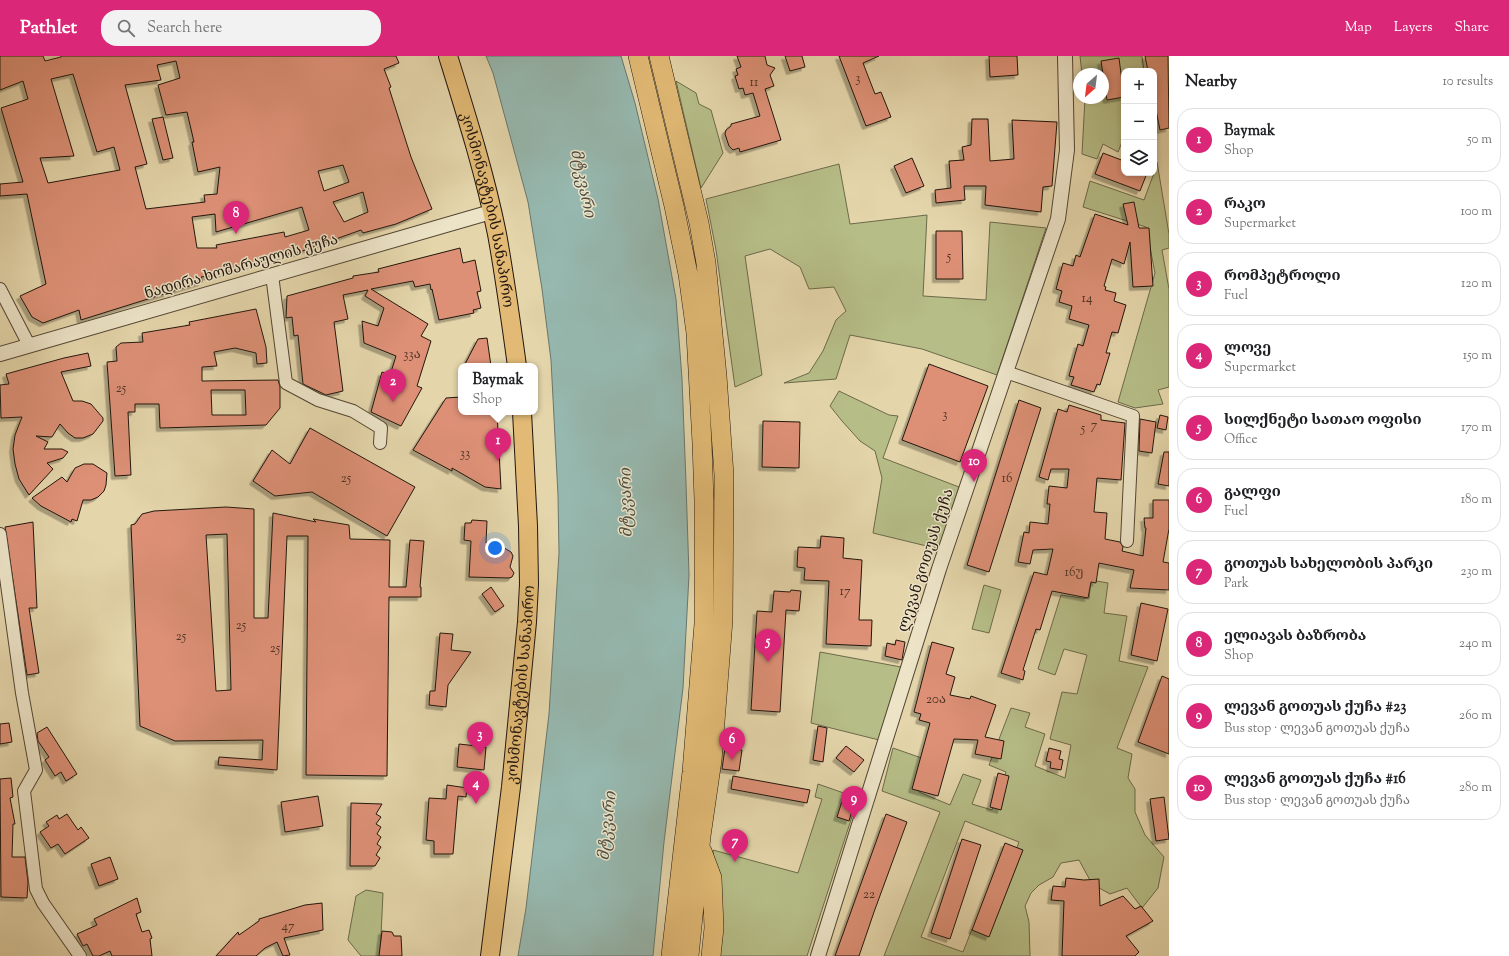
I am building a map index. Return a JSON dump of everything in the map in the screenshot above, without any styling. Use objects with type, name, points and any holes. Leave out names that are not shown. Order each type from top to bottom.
[{"type":"highway","points":[[638,56],[674,206],[688,274],[696,332],[702,436],[704,500],[704,624],[692,772],[671,956]]},
{"type":"highway","points":[[659,56],[699,223],[706,263],[717,376],[724,475],[723,620],[713,754],[689,956]]},
{"type":"highway","points":[[701,848],[712,878],[714,928],[711,956]]},
{"type":"main road","name":"კოსმონავტების სანაპირო","points":[[448,56],[491,212],[502,263],[517,363]]},
{"type":"main road","name":"კოსმონავტების სანაპირო","points":[[490,956],[513,772],[527,622],[529,584],[528,533],[522,415]]},
{"type":"street","name":"ლევან გოთუას ქუჩა","points":[[818,956],[939,569],[1058,219],[1067,150],[1066,56]]},
{"type":"street","name":"ნადირა ხოშარაულის ქუჩა","points":[[0,354],[491,212]]},
{"type":"street","points":[[272,275],[286,383],[318,400],[353,411],[381,428],[380,443]]},
{"type":"street","points":[[0,289],[29,345]]},
{"type":"street","points":[[1006,372],[1133,416],[1127,542]]},
{"type":"street","points":[[0,534],[22,693],[36,770],[24,791],[36,889],[43,904],[80,956]]},
{"type":"green space","points":[[1080,56],[1142,56],[1144,68],[1121,68],[1121,144],[1118,152],[1103,144],[1097,159],[1082,154],[1085,104],[1109,104],[1109,68],[1081,68]]},
{"type":"green space","points":[[676,81],[696,93],[699,104],[711,110],[723,153],[701,188]]},
{"type":"green space","points":[[1157,162],[1169,234],[1169,248],[1162,250],[1169,289],[1169,387],[1158,390],[1163,404],[1135,408],[1118,402],[1155,273],[1146,227],[1083,207],[1090,181],[1144,200],[1153,176],[1157,176]]},
{"type":"green space","points":[[839,164],[850,224],[927,215],[923,296],[986,300],[990,222],[1046,228],[997,375],[922,349],[850,335],[836,379],[784,383],[809,373],[823,351],[836,320],[846,311],[834,287],[809,289],[800,267],[770,249],[745,256],[762,375],[735,387],[716,250],[706,199]]},
{"type":"green space","points":[[839,391],[889,415],[898,416],[883,458],[959,487],[939,549],[873,533],[882,478],[875,451],[860,441],[830,406]]},
{"type":"green space","points":[[1091,580],[1108,583],[1104,613],[1127,616],[1119,661],[1148,667],[1117,748],[1132,754],[1128,778],[1135,789],[1135,812],[1145,835],[1164,857],[1158,888],[1142,908],[1127,888],[1110,894],[1092,884],[1079,860],[1061,863],[1053,877],[1039,885],[1031,893],[1025,906],[1029,922],[1030,956],[884,956],[940,812],[882,791],[893,748],[930,761],[919,792],[950,805],[963,774],[981,780],[972,804],[992,810],[1006,772],[989,765],[1011,708],[1030,713],[1025,727],[1045,734],[1035,766],[1065,778],[1071,745],[1050,739],[1062,692],[1077,694],[1087,655],[1064,649],[1055,675],[1038,669],[1061,595],[1089,599]],"holes":[[[965,821],[1019,842],[985,934],[972,929],[963,952],[921,937]]]},
{"type":"green space","points":[[984,585],[1001,590],[989,633],[972,629]]},
{"type":"green space","points":[[820,652],[901,667],[879,740],[811,723]]},
{"type":"green space","points":[[818,784],[858,798],[807,956],[718,956],[720,931],[713,850],[798,873],[822,799],[815,797]]},
{"type":"green space","points":[[366,890],[383,893],[380,956],[361,956],[348,940],[356,896]]},
{"type":"water","name":"მტკვარი","points":[[486,56],[621,56],[635,103],[658,199],[676,299],[682,379],[689,575],[683,688],[664,842],[653,956],[518,956],[526,908],[549,714],[559,553],[558,495],[551,360],[542,289],[528,202],[493,73]]},
{"type":"building","points":[[0,56],[43,56],[45,61],[61,56],[396,56],[399,63],[384,69],[391,87],[389,88],[411,157],[432,209],[396,224],[363,233],[361,230],[294,254],[294,252],[217,275],[201,277],[202,282],[81,320],[79,310],[43,323],[32,317],[20,296],[46,284],[27,194],[0,196],[0,184],[23,182],[1,108],[28,99],[23,81],[0,90]],"holes":[[[176,61],[180,78],[158,85],[166,115],[187,112],[194,142],[192,142],[198,172],[220,167],[217,194],[204,195],[205,202],[146,209],[135,167],[147,164],[125,85],[161,80],[157,65]],[[73,74],[97,152],[114,147],[120,170],[48,183],[40,158],[74,156],[51,79]],[[343,165],[349,182],[324,191],[318,171]],[[363,192],[368,212],[344,222],[333,202]],[[302,207],[309,230],[285,237],[284,232],[216,245],[217,248],[197,248],[192,217],[215,214],[216,232]]]},
{"type":"building","points":[[737,56],[765,56],[767,65],[775,68],[770,75],[774,86],[765,89],[781,140],[740,152],[739,148],[733,150],[729,146],[725,134],[726,130],[731,126],[731,124],[760,116],[753,93],[745,95],[743,88],[739,89],[735,76],[738,75],[736,69],[741,67]]},
{"type":"building","points":[[785,56],[802,56],[805,67],[790,71]]},
{"type":"building","points":[[839,56],[879,56],[863,63],[875,94],[881,92],[891,117],[866,126]]},
{"type":"building","points":[[989,56],[1017,56],[1018,75],[990,77]]},
{"type":"building","points":[[1145,56],[1168,56],[1169,128],[1160,130],[1157,115],[1157,68],[1147,68]]},
{"type":"building","points":[[1119,58],[1121,74],[1121,98],[1109,100],[1109,68],[1102,68],[1101,61]]},
{"type":"building","points":[[163,117],[173,158],[163,160],[152,119]]},
{"type":"building","points":[[972,119],[988,119],[990,161],[1014,159],[1012,120],[1057,122],[1052,186],[1043,187],[1041,212],[985,205],[986,186],[964,186],[965,200],[936,203],[935,190],[951,188],[949,161],[964,160],[962,147],[971,145]]},
{"type":"building","points":[[1103,153],[1121,160],[1121,176],[1146,176],[1140,191],[1095,174]]},
{"type":"building","points":[[912,158],[924,186],[906,193],[894,166]]},
{"type":"building","points":[[1134,202],[1139,228],[1149,228],[1153,286],[1133,287],[1130,242],[1124,264],[1112,259],[1104,286],[1106,287],[1105,290],[1116,293],[1114,301],[1126,305],[1118,333],[1112,332],[1106,353],[1110,353],[1100,385],[1097,384],[1094,392],[1071,385],[1074,377],[1069,376],[1078,344],[1083,346],[1089,325],[1069,319],[1072,306],[1059,302],[1062,291],[1056,289],[1063,263],[1073,266],[1076,255],[1080,257],[1095,214],[1128,225],[1123,204]]},
{"type":"building","points":[[936,231],[962,231],[963,279],[936,279]]},
{"type":"building","points":[[460,248],[463,263],[475,260],[481,291],[477,292],[481,308],[473,310],[474,313],[439,320],[430,284],[415,287],[413,281],[371,289],[428,324],[421,336],[431,341],[417,386],[422,388],[401,426],[371,412],[382,372],[390,375],[396,356],[364,343],[362,321],[378,326],[384,308],[365,296],[368,290],[343,295],[348,319],[334,322],[343,391],[326,395],[303,384],[298,335],[294,336],[292,317],[286,318],[287,296],[353,278],[353,276],[379,272],[378,269]]},
{"type":"building","points":[[256,309],[266,347],[267,363],[257,364],[256,353],[235,348],[214,352],[217,366],[202,367],[202,381],[278,380],[280,387],[280,408],[266,425],[160,428],[159,404],[135,404],[135,412],[128,412],[131,475],[115,476],[107,362],[117,361],[116,347],[121,343],[143,342],[142,333],[190,325],[189,322]],"holes":[[[211,390],[245,390],[246,415],[212,415]]]},
{"type":"building","points":[[487,338],[491,363],[466,363],[478,339]]},
{"type":"building","points":[[88,353],[91,366],[61,372],[73,401],[82,401],[91,404],[103,418],[103,421],[93,434],[83,438],[75,438],[60,424],[52,437],[36,436],[48,442],[44,449],[62,449],[68,452],[63,458],[47,463],[53,469],[29,495],[19,479],[13,449],[15,435],[22,417],[1,418],[0,385],[9,384],[6,374]]},
{"type":"building","points":[[929,364],[988,386],[960,462],[902,440]]},
{"type":"building","points":[[458,397],[458,415],[497,415],[501,489],[485,487],[452,468],[452,471],[413,450],[446,398]]},
{"type":"building","points":[[1019,400],[1041,408],[989,572],[967,565]]},
{"type":"building","points":[[1069,405],[1101,415],[1101,420],[1125,423],[1121,480],[1097,478],[1094,512],[1107,513],[1105,539],[1120,542],[1123,547],[1122,551],[1143,556],[1146,528],[1144,518],[1153,518],[1153,500],[1169,500],[1169,529],[1163,562],[1169,563],[1169,590],[1130,588],[1134,570],[1099,563],[1096,583],[1091,582],[1088,598],[1052,591],[1040,630],[1036,629],[1023,670],[1025,671],[1023,680],[1001,673],[1034,572],[1047,575],[1053,549],[1033,550],[1030,564],[1018,562],[1024,532],[1029,533],[1030,522],[1048,524],[1050,504],[1047,504],[1049,486],[1067,488],[1069,469],[1051,469],[1048,480],[1039,477],[1058,409],[1067,412]]},
{"type":"building","points":[[1160,415],[1168,417],[1166,430],[1157,428]]},
{"type":"building","points":[[1140,419],[1156,422],[1152,453],[1139,451]]},
{"type":"building","points":[[763,421],[800,422],[799,468],[762,467]]},
{"type":"building","points":[[310,428],[415,487],[387,536],[312,492],[275,496],[253,481],[272,450],[290,464]]},
{"type":"building","points":[[1164,452],[1169,452],[1169,486],[1158,484]]},
{"type":"building","points":[[84,464],[93,464],[107,473],[106,485],[104,491],[98,497],[91,500],[83,500],[77,521],[72,519],[71,522],[41,506],[32,498],[62,477],[67,482],[75,468]]},
{"type":"building","points":[[226,507],[254,509],[254,618],[268,618],[273,513],[316,522],[313,519],[349,525],[350,539],[390,540],[389,587],[406,587],[410,540],[424,541],[420,587],[421,597],[389,597],[387,776],[306,775],[308,536],[287,536],[277,770],[218,765],[219,757],[262,760],[263,740],[175,741],[140,726],[131,525],[135,524],[142,514],[154,511]],"holes":[[[227,534],[231,690],[216,691],[206,535]]]},
{"type":"building","points":[[472,520],[487,521],[486,543],[496,543],[511,552],[513,556],[510,567],[514,573],[512,577],[469,577],[471,541],[464,540],[465,523],[471,523]]},
{"type":"building","points":[[33,522],[37,608],[29,608],[39,673],[27,675],[5,527]]},
{"type":"building","points":[[821,536],[844,538],[843,558],[862,560],[859,620],[872,620],[871,646],[826,644],[829,581],[804,580],[805,568],[797,567],[798,547],[820,548]]},
{"type":"building","points":[[491,587],[504,606],[495,612],[482,594]]},
{"type":"building","points":[[791,590],[801,591],[799,611],[786,610],[780,712],[751,710],[757,611],[772,612],[774,591],[790,592]]},
{"type":"building","points":[[1141,603],[1168,609],[1157,661],[1131,655]]},
{"type":"building","points":[[440,633],[453,634],[451,650],[471,652],[448,685],[446,707],[429,705],[430,691],[435,691]]},
{"type":"building","points":[[896,640],[905,642],[902,660],[885,656],[887,643],[895,645]]},
{"type":"building","points":[[932,642],[954,648],[946,674],[955,677],[950,695],[970,699],[971,696],[996,705],[985,737],[1004,741],[1001,759],[975,754],[978,740],[954,739],[938,796],[912,789],[930,723],[919,720],[921,714],[914,712]]},
{"type":"building","points":[[1162,676],[1169,679],[1169,754],[1138,742]]},
{"type":"building","points":[[9,723],[12,742],[0,744],[0,724]]},
{"type":"building","points":[[818,726],[827,728],[823,762],[813,760]]},
{"type":"building","points":[[47,727],[77,774],[66,781],[61,772],[55,776],[45,760],[49,757],[38,741],[37,733]]},
{"type":"building","points":[[459,744],[486,747],[484,770],[457,767]]},
{"type":"building","points":[[846,746],[864,760],[854,772],[836,758]]},
{"type":"building","points":[[725,748],[742,750],[739,771],[722,769]]},
{"type":"building","points":[[1049,748],[1061,751],[1059,759],[1063,760],[1061,770],[1050,768],[1051,762],[1046,761]]},
{"type":"building","points":[[998,773],[1009,776],[1001,810],[990,807]]},
{"type":"building","points":[[733,776],[810,790],[807,803],[731,789]]},
{"type":"building","points":[[11,778],[13,797],[10,798],[15,824],[13,824],[12,857],[25,857],[28,882],[27,898],[1,897],[0,779]]},
{"type":"building","points":[[447,785],[467,788],[466,797],[458,796],[453,854],[434,854],[434,841],[426,840],[429,798],[446,799]]},
{"type":"building","points":[[844,795],[856,798],[849,821],[837,817]]},
{"type":"building","points":[[318,796],[323,826],[285,832],[281,802]]},
{"type":"building","points":[[1164,797],[1169,839],[1156,841],[1150,799]]},
{"type":"building","points":[[351,803],[382,804],[376,814],[381,817],[376,824],[381,827],[377,834],[381,837],[377,844],[381,847],[376,855],[380,858],[375,866],[350,866]]},
{"type":"building","points":[[67,814],[78,830],[81,827],[89,838],[65,854],[58,844],[51,848],[40,832],[49,826],[46,822],[57,815],[59,819]]},
{"type":"building","points":[[886,814],[907,822],[859,956],[835,956]]},
{"type":"building","points":[[962,839],[981,845],[950,939],[931,933]]},
{"type":"building","points":[[1005,843],[1023,850],[989,937],[972,930]]},
{"type":"building","points":[[110,857],[118,879],[99,886],[91,864]]},
{"type":"building","points":[[1066,878],[1084,880],[1099,879],[1100,906],[1123,896],[1135,909],[1141,906],[1153,921],[1126,936],[1139,952],[1135,956],[1062,956],[1064,901],[1051,900],[1053,886],[1065,887]]},
{"type":"building","points":[[137,898],[141,912],[136,914],[142,932],[149,930],[152,938],[150,939],[152,956],[112,956],[110,951],[99,956],[93,956],[87,944],[83,946],[77,934],[97,925],[94,919]]},
{"type":"building","points":[[322,903],[323,930],[284,938],[290,955],[283,956],[277,942],[265,948],[256,956],[216,956],[238,932],[239,935],[259,921],[259,919],[305,905]]},
{"type":"building","points":[[382,931],[392,932],[394,936],[401,936],[402,956],[379,956]]},
{"type":"place","name":"ელიავას ბაზრობა","points":[[236,234]]},
{"type":"place","name":"რაკო","points":[[393,402]]},
{"type":"place","name":"Baymak","points":[[498,461]]},
{"type":"place","name":"ლევან გოთუას ქუჩა #16","points":[[974,482]]},
{"type":"place","name":"სილქნეტი სათაო ოფისი","points":[[768,662]]},
{"type":"place","name":"რომპეტროლი","points":[[480,755]]},
{"type":"place","name":"გალფი","points":[[732,760]]},
{"type":"place","name":"ლოვე","points":[[476,804]]},
{"type":"place","name":"ლევან გოთუას ქუჩა #23","points":[[854,819]]},
{"type":"place","name":"გოთუას სახელობის პარკი","points":[[735,862]]}]
